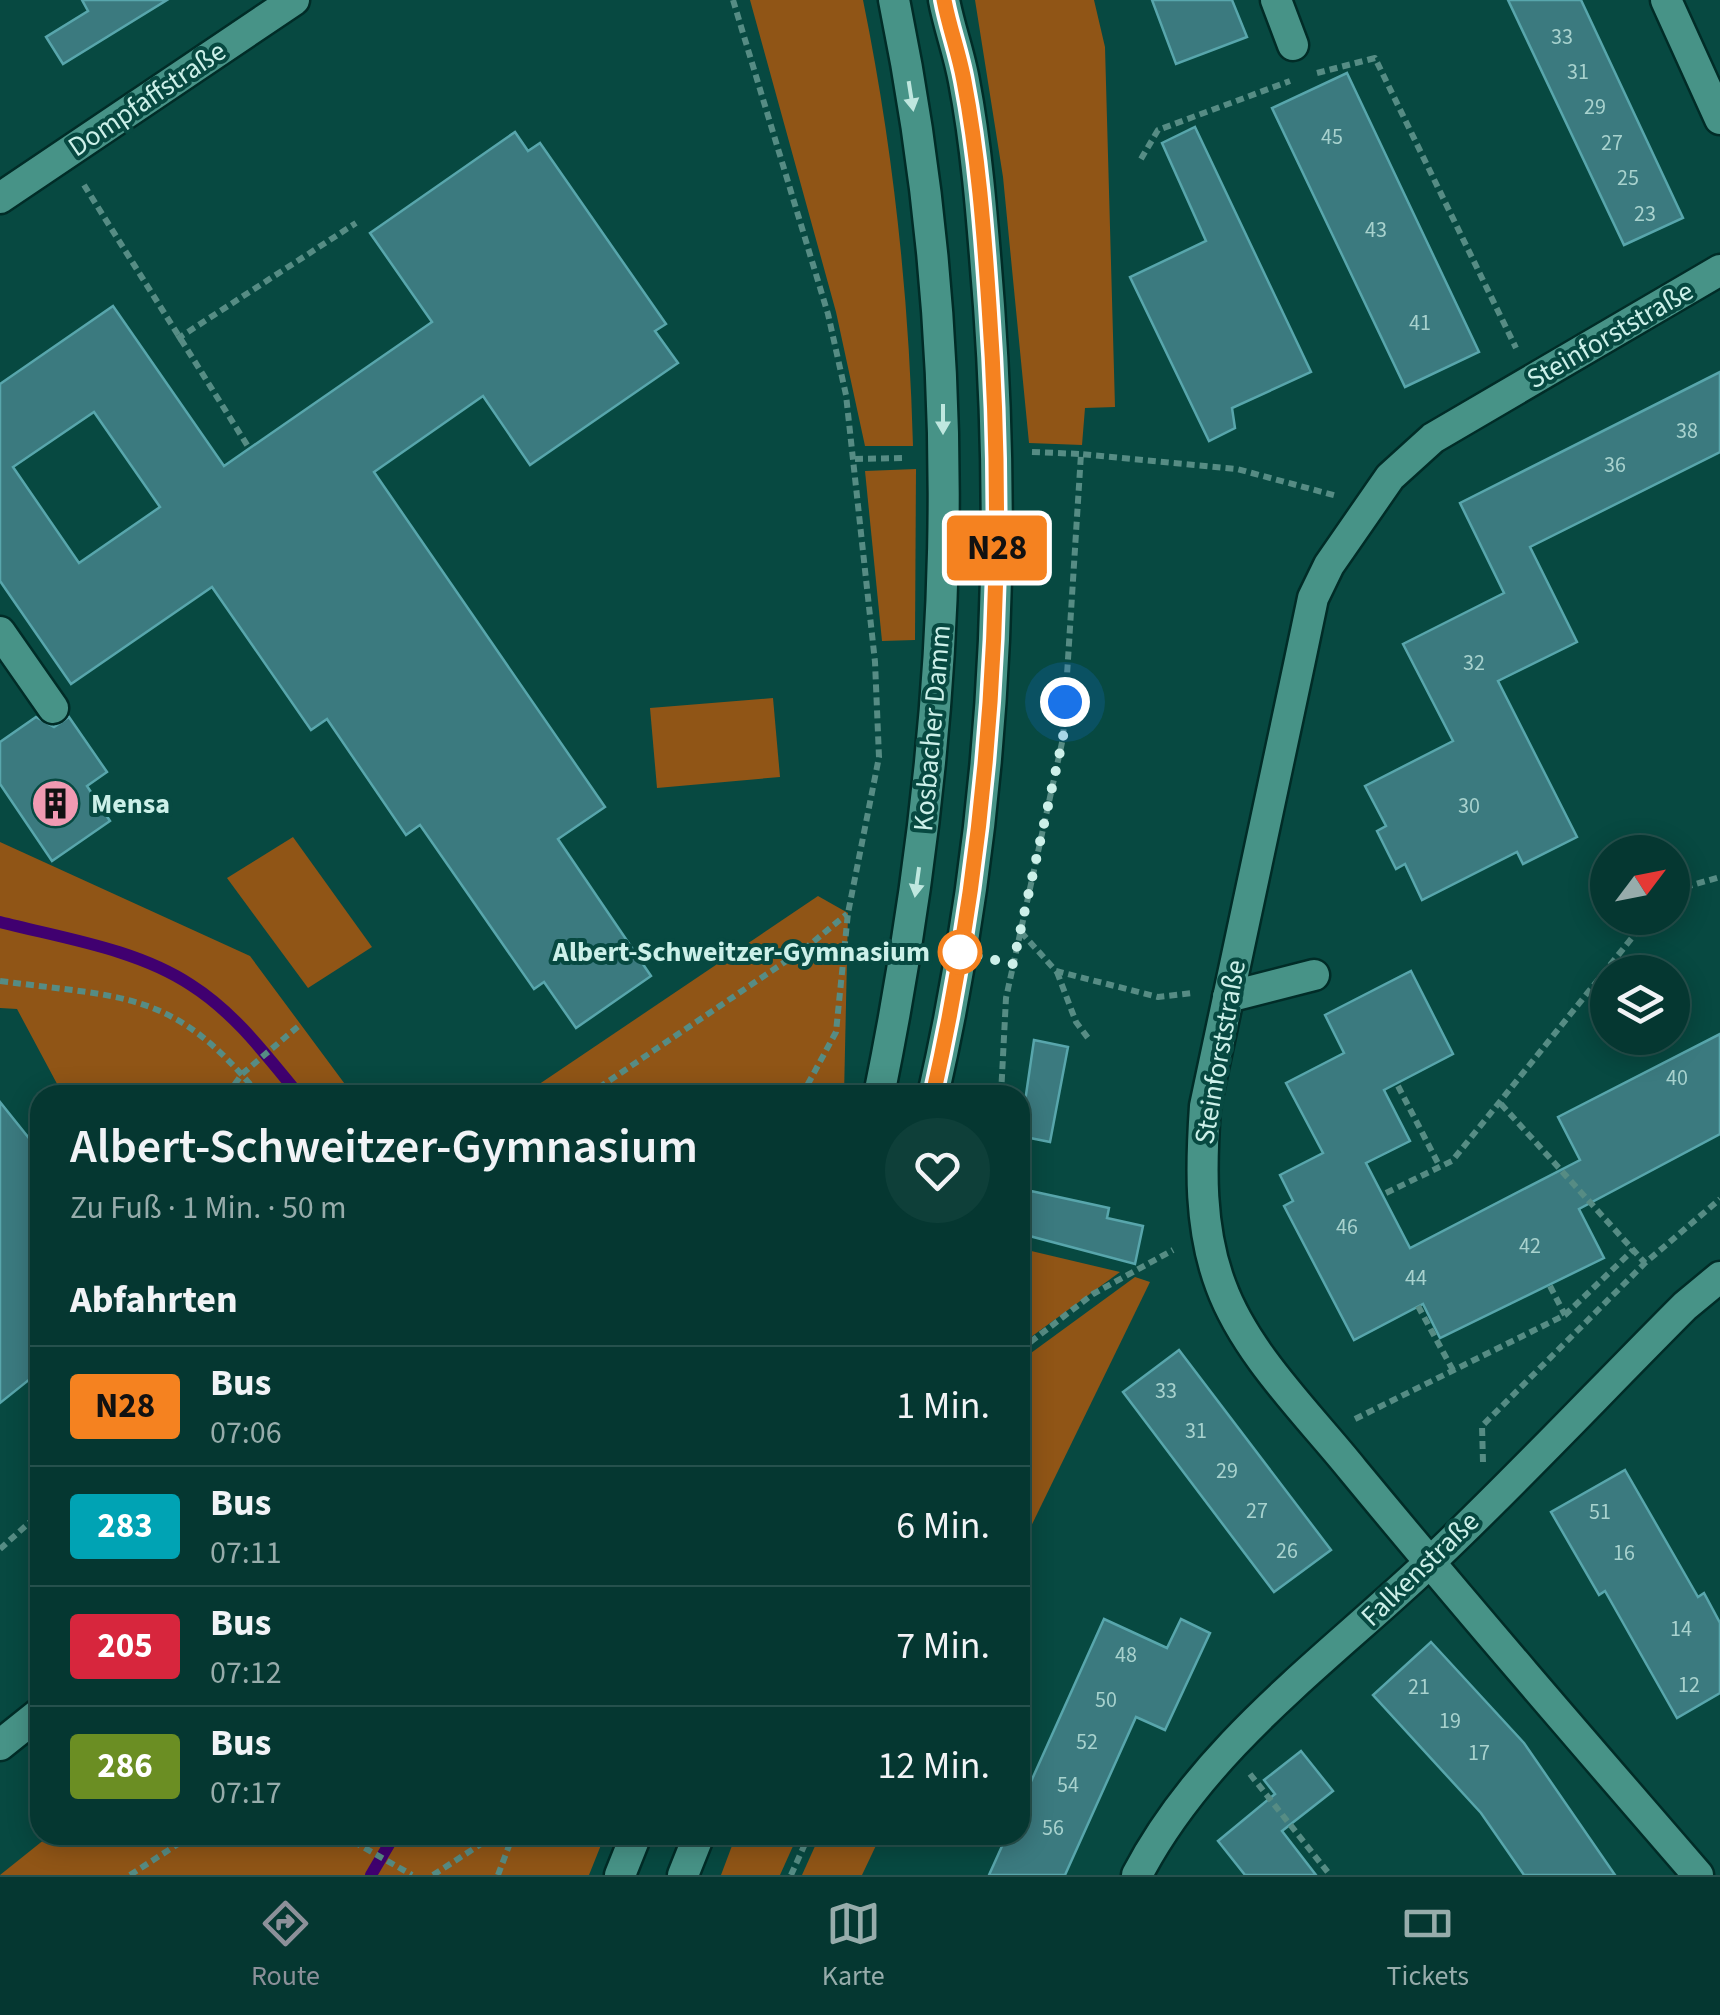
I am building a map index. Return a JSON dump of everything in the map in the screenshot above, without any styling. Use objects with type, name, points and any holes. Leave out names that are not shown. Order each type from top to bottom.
[{"type":"street","name":"Dompfaffstraße","points":[[0,198],[294,0]]},
{"type":"street","name":"Kosbacher Damm","points":[[881,1085],[906,960],[924,828],[939,701],[944,552],[938,280],[894,0]]},
{"type":"street","name":"Kosbacher Damm","points":[[935,1085],[964,928],[986,756],[998,521],[996,392],[984,240],[964,80],[944,0]]},
{"type":"street","points":[[1276,0],[1293,45]]},
{"type":"street","points":[[1666,0],[1720,119]]},
{"type":"street","name":"Steinforststraße","points":[[1698,1875],[1429,1563],[1247,1336],[1221,1286],[1206,1232],[1200,1169],[1205,1106],[1313,598],[1368,504],[1433,438],[1720,270]]},
{"type":"street","points":[[0,632],[53,708]]},
{"type":"street","points":[[1228,997],[1314,975]]},
{"type":"street","name":"Falkenstraße","points":[[1137,1875],[1164,1825],[1228,1748],[1429,1563],[1686,1306],[1720,1277]]},
{"type":"street","points":[[0,1745],[30,1721]]},
{"type":"street","points":[[620,1875],[632,1845]]},
{"type":"street","points":[[683,1875],[695,1845]]},
{"type":"path","points":[[733,0],[828,314],[855,459],[875,662],[879,757],[848,913],[836,1032],[807,1085]]},
{"type":"path","points":[[1141,159],[1158,130],[1231,100],[1375,58],[1532,380]]},
{"type":"path","points":[[66,154],[177,339],[249,448]]},
{"type":"path","points":[[177,339],[356,223]]},
{"type":"path","points":[[1032,452],[1237,469],[1368,504]]},
{"type":"path","points":[[1002,1085],[1006,998],[1063,738],[1081,454]]},
{"type":"path","points":[[855,459],[905,458]]},
{"type":"path","points":[[1690,886],[1720,877]]},
{"type":"path","points":[[603,1085],[807,947],[848,913]]},
{"type":"path","points":[[1020,931],[1056,971],[1076,1022],[1088,1038]]},
{"type":"path","points":[[1386,1193],[1452,1161],[1634,935]]},
{"type":"path","points":[[1056,971],[1158,997],[1208,992],[1228,997]]},
{"type":"path","points":[[0,981],[146,1004],[202,1033],[251,1085]]},
{"type":"path","points":[[234,1085],[301,1024]]},
{"type":"path","points":[[1398,1086],[1440,1167]]},
{"type":"path","points":[[1500,1104],[1645,1263]]},
{"type":"path","points":[[1500,1492],[1484,1475],[1482,1426],[1645,1263],[1720,1199]]},
{"type":"path","points":[[1030,1342],[1093,1294],[1206,1232]]},
{"type":"path","points":[[1324,1433],[1565,1315],[1633,1250]]},
{"type":"path","points":[[1550,1286],[1565,1315]]},
{"type":"path","points":[[1418,1306],[1454,1372]]},
{"type":"path","points":[[0,1549],[30,1523]]},
{"type":"path","points":[[1228,1748],[1330,1875]]},
{"type":"path","points":[[130,1875],[176,1845]]},
{"type":"path","points":[[360,1845],[412,1875]]},
{"type":"path","points":[[434,1875],[480,1845]]},
{"type":"path","points":[[498,1875],[509,1845]]},
{"type":"path","points":[[791,1875],[804,1845]]},
{"type":"shaded area","points":[[750,0],[863,0],[898,222],[913,446],[865,446],[836,312]]},
{"type":"shaded area","points":[[975,0],[1094,0],[1105,47],[1115,407],[1085,408],[1082,445],[1029,443],[1003,177]]},
{"type":"shaded area","points":[[916,469],[915,640],[882,641],[865,471]]},
{"type":"shaded area","points":[[773,698],[780,777],[657,788],[650,708]]},
{"type":"shaded area","points":[[293,837],[372,947],[308,988],[227,878]]},
{"type":"shaded area","points":[[0,842],[250,956],[346,1085],[58,1085],[17,1009],[0,1008]]},
{"type":"shaded area","points":[[818,896],[848,913],[844,1085],[538,1085]]},
{"type":"shaded area","points":[[1030,1251],[1120,1272],[1030,1338]]},
{"type":"shaded area","points":[[1135,1277],[1150,1282],[1030,1528],[1030,1354]]},
{"type":"shaded area","points":[[38,1845],[601,1845],[589,1875],[0,1875]]},
{"type":"shaded area","points":[[732,1845],[794,1845],[780,1875],[721,1875]]},
{"type":"shaded area","points":[[816,1845],[876,1845],[862,1875],[802,1875]]},
{"type":"building","points":[[82,0],[167,0],[63,64],[46,37],[88,11]]},
{"type":"building","points":[[1152,0],[1232,0],[1247,37],[1176,64]]},
{"type":"building","points":[[1508,0],[1581,0],[1683,218],[1624,245]]},
{"type":"building","points":[[1347,73],[1479,352],[1405,387],[1272,108]]},
{"type":"building","points":[[1195,127],[1311,372],[1232,408],[1235,428],[1209,441],[1130,277],[1206,241],[1162,143]]},
{"type":"building","points":[[515,132],[528,151],[540,143],[666,324],[655,331],[678,363],[530,465],[483,396],[374,472],[605,807],[558,839],[651,976],[576,1028],[544,982],[534,989],[420,825],[406,835],[327,719],[311,730],[212,587],[71,684],[0,581],[0,384],[113,306],[224,466],[432,322],[370,233]],"holes":[[[94,412],[160,507],[79,563],[13,467]]]},
{"type":"building","points":[[1720,372],[1720,452],[1530,547],[1577,642],[1498,681],[1577,837],[1523,864],[1517,852],[1422,900],[1405,864],[1396,869],[1377,831],[1386,826],[1365,786],[1453,741],[1403,644],[1504,593],[1460,503]]},
{"type":"building","name":"Mensa","points":[[36,717],[54,727],[69,717],[107,772],[87,786],[110,821],[52,861],[0,784],[0,742]]},
{"type":"building","points":[[1411,971],[1453,1054],[1384,1090],[1410,1141],[1366,1163],[1410,1248],[1580,1160],[1558,1117],[1679,1055],[1690,1055],[1690,1049],[1720,1034],[1720,1134],[1579,1209],[1604,1258],[1440,1338],[1423,1304],[1354,1340],[1284,1206],[1293,1201],[1280,1175],[1323,1153],[1286,1083],[1344,1053],[1325,1015]]},
{"type":"building","points":[[1034,1040],[1068,1047],[1050,1142],[1030,1138],[1027,1085]]},
{"type":"building","points":[[0,1102],[30,1140],[30,1379],[0,1403]]},
{"type":"building","points":[[1031,1191],[1109,1208],[1107,1218],[1143,1226],[1135,1264],[1030,1236]]},
{"type":"building","points":[[1179,1350],[1331,1550],[1274,1592],[1123,1392]]},
{"type":"building","points":[[1625,1470],[1698,1597],[1704,1593],[1720,1623],[1720,1693],[1677,1718],[1605,1591],[1599,1595],[1551,1512]]},
{"type":"building","points":[[1104,1619],[1167,1648],[1181,1619],[1210,1633],[1165,1730],[1136,1717],[1065,1875],[989,1875],[1002,1845],[1030,1845],[1030,1784]]},
{"type":"building","points":[[1431,1642],[1524,1743],[1615,1875],[1524,1875],[1481,1813],[1373,1695]]},
{"type":"building","points":[[1301,1751],[1333,1791],[1282,1831],[1316,1875],[1245,1875],[1218,1841],[1275,1794],[1264,1780]]},
{"type":"waterway","points":[[0,922],[98,946],[170,973],[207,996],[236,1022],[291,1085]]},
{"type":"waterway","points":[[371,1875],[389,1845]]},
{"type":"bus line","name":"N28","points":[[935,1085],[962,938],[986,756],[995,649],[998,521],[996,392],[984,240],[964,80],[944,0]]},
{"type":"place","name":"Mensa","points":[[56,804]]},
{"type":"place","name":"Albert-Schweitzer-Gymnasium","points":[[960,952]]},
{"type":"route","points":[[960,952],[1013,964],[1063,738],[1065,702]]}]
